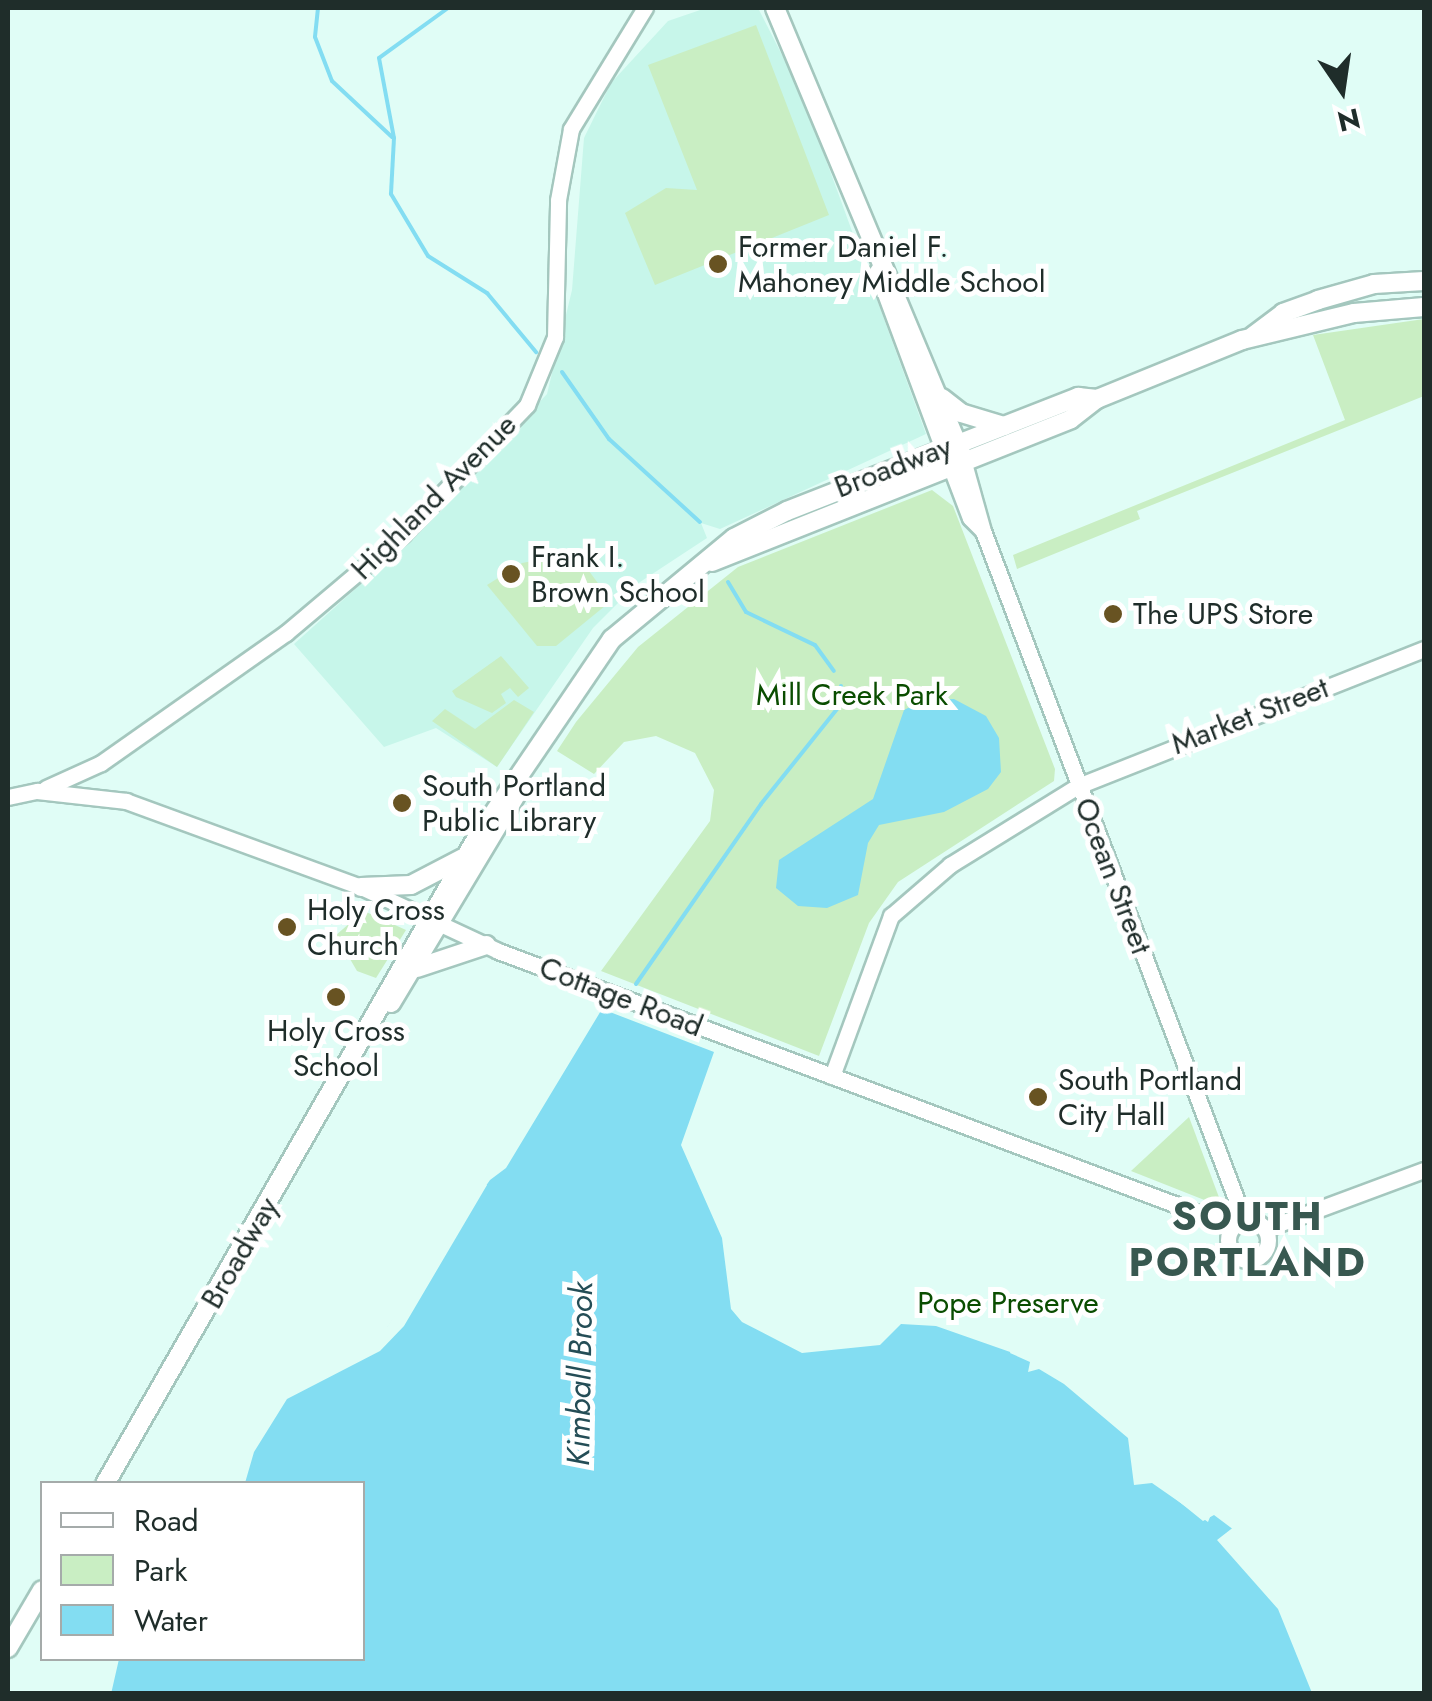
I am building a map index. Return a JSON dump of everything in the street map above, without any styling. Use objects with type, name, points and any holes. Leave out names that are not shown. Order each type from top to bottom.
[{"type":"main road","points":[[775,8],[878,258],[940,396],[950,445]]},
{"type":"main road","points":[[878,258],[882,295],[958,465]]},
{"type":"main road","name":"Broadway","points":[[1252,336],[1283,313],[1318,300],[1374,284],[1424,281]]},
{"type":"main road","name":"Broadway","points":[[702,565],[1071,419],[1096,399],[1252,336],[1354,313],[1424,307]]},
{"type":"main road","points":[[940,396],[961,413],[1004,426]]},
{"type":"main road","name":"Broadway","points":[[375,1023],[416,968],[467,854],[612,639],[649,602],[734,538],[787,511],[1078,398],[1096,399]]},
{"type":"main road","name":"Broadway","points":[[106,1481],[375,1023],[437,921],[507,818],[524,772]]},
{"type":"main road","points":[[361,887],[411,885],[467,854]]},
{"type":"main road","points":[[416,968],[486,945]]},
{"type":"main road","points":[[8,1648],[40,1593]]},
{"type":"street","name":"Highland Avenue","points":[[37,791],[101,762],[286,634],[403,534],[526,406],[555,337],[558,200],[571,129],[645,8]]},
{"type":"street","name":"Ocean Street","points":[[958,465],[970,518],[983,531],[1238,1223],[1228,1244],[1245,1260],[1266,1248],[1264,1229]]},
{"type":"street","name":"Market Street","points":[[832,1076],[891,916],[950,866],[1078,786],[1424,650]]},
{"type":"street","name":"Cottage Road","points":[[8,797],[37,791],[115,797],[361,887],[486,945],[832,1076],[1238,1223],[1264,1229]]},
{"type":"street","points":[[1264,1229],[1424,1170]]},
{"type":"shaded area","name":"Former Daniel F. Mahoney Middle School","points":[[706,8],[758,8],[802,94],[926,434],[720,529],[701,523],[707,538],[637,584],[593,628],[497,767],[436,728],[384,747],[294,644],[402,547],[547,394],[572,290],[584,138],[611,83],[668,21]]},
{"type":"green space","points":[[756,25],[829,215],[655,285],[625,213],[666,188],[697,190],[648,65]]},
{"type":"green space","points":[[1424,319],[1424,396],[1137,511],[1140,519],[1017,569],[1013,555],[1345,420],[1313,335]]},
{"type":"green space","name":"Mill Creek Park","points":[[932,490],[953,506],[1055,769],[1054,781],[898,882],[869,923],[819,1056],[601,971],[710,821],[714,790],[695,753],[656,736],[624,742],[594,774],[557,751],[576,722],[638,647],[738,567]]},
{"type":"green space","points":[[549,558],[589,571],[611,601],[556,646],[537,646],[487,585],[522,563]]},
{"type":"green space","points":[[501,656],[529,688],[518,697],[510,688],[501,694],[506,703],[492,713],[456,697],[452,691]]},
{"type":"green space","points":[[514,700],[534,712],[497,767],[432,721],[445,709],[475,729]]},
{"type":"green space","points":[[364,911],[406,930],[376,978],[357,971],[336,935]]},
{"type":"green space","points":[[1189,1117],[1220,1200],[1217,1205],[1131,1171]]},
{"type":"water","points":[[954,699],[986,716],[999,738],[1001,772],[988,789],[944,812],[879,825],[868,843],[858,895],[827,908],[798,906],[776,888],[779,860],[873,799],[904,710],[924,700]]},
{"type":"water","points":[[602,1009],[714,1052],[681,1145],[722,1238],[731,1309],[742,1322],[802,1353],[880,1345],[901,1324],[936,1326],[1033,1360],[1108,1413],[1131,1438],[1135,1466],[1203,1521],[1214,1515],[1234,1530],[1288,1602],[1297,1655],[1322,1694],[111,1694],[119,1661],[365,1661],[365,1481],[229,1481],[283,1397],[375,1345],[490,1180],[506,1168]]},
{"type":"pier","points":[[482,1183],[487,1185],[404,1326],[380,1351],[287,1399],[254,1452],[246,1481],[228,1481],[276,1399],[387,1327]]},
{"type":"pier","points":[[1013,1345],[1111,1410],[1135,1437],[1140,1464],[1201,1515],[1212,1512],[1208,1522],[1152,1483],[1134,1485],[1128,1438],[1064,1384],[1039,1369],[1028,1372],[1030,1362],[1010,1353]]},
{"type":"pier","points":[[1235,1526],[1292,1600],[1302,1652],[1317,1666],[1326,1693],[1312,1693],[1278,1609],[1217,1540]]},
{"type":"waterway","points":[[318,8],[315,37],[332,81],[392,137]]},
{"type":"waterway","name":"Kimball Brook","points":[[448,8],[379,58],[394,138],[391,194],[428,256],[487,293],[536,352]]},
{"type":"waterway","name":"Kimball Brook","points":[[562,372],[609,439],[700,522]]},
{"type":"waterway","name":"Kimball Brook","points":[[728,582],[746,612],[815,645],[834,671]]},
{"type":"waterway","name":"Kimball Brook","points":[[636,984],[761,804],[841,704],[841,686]]},
{"type":"place","name":"Former Daniel F. Mahoney Middle School","points":[[718,264]]},
{"type":"place","name":"Frank I. Brown School","points":[[511,574]]},
{"type":"place","name":"The UPS Store","points":[[1113,614]]},
{"type":"place","name":"South Portland Public Library","points":[[402,803]]},
{"type":"place","name":"Holy Cross Church","points":[[287,927]]},
{"type":"place","name":"Holy Cross School","points":[[336,997]]},
{"type":"place","name":"South Portland City Hall","points":[[1038,1097]]},
{"type":"district","name":"SOUTH PORTLAND","points":[[1248,1239]]},
{"type":"park label","name":"Pope Preserve","points":[[1008,1303]]}]
